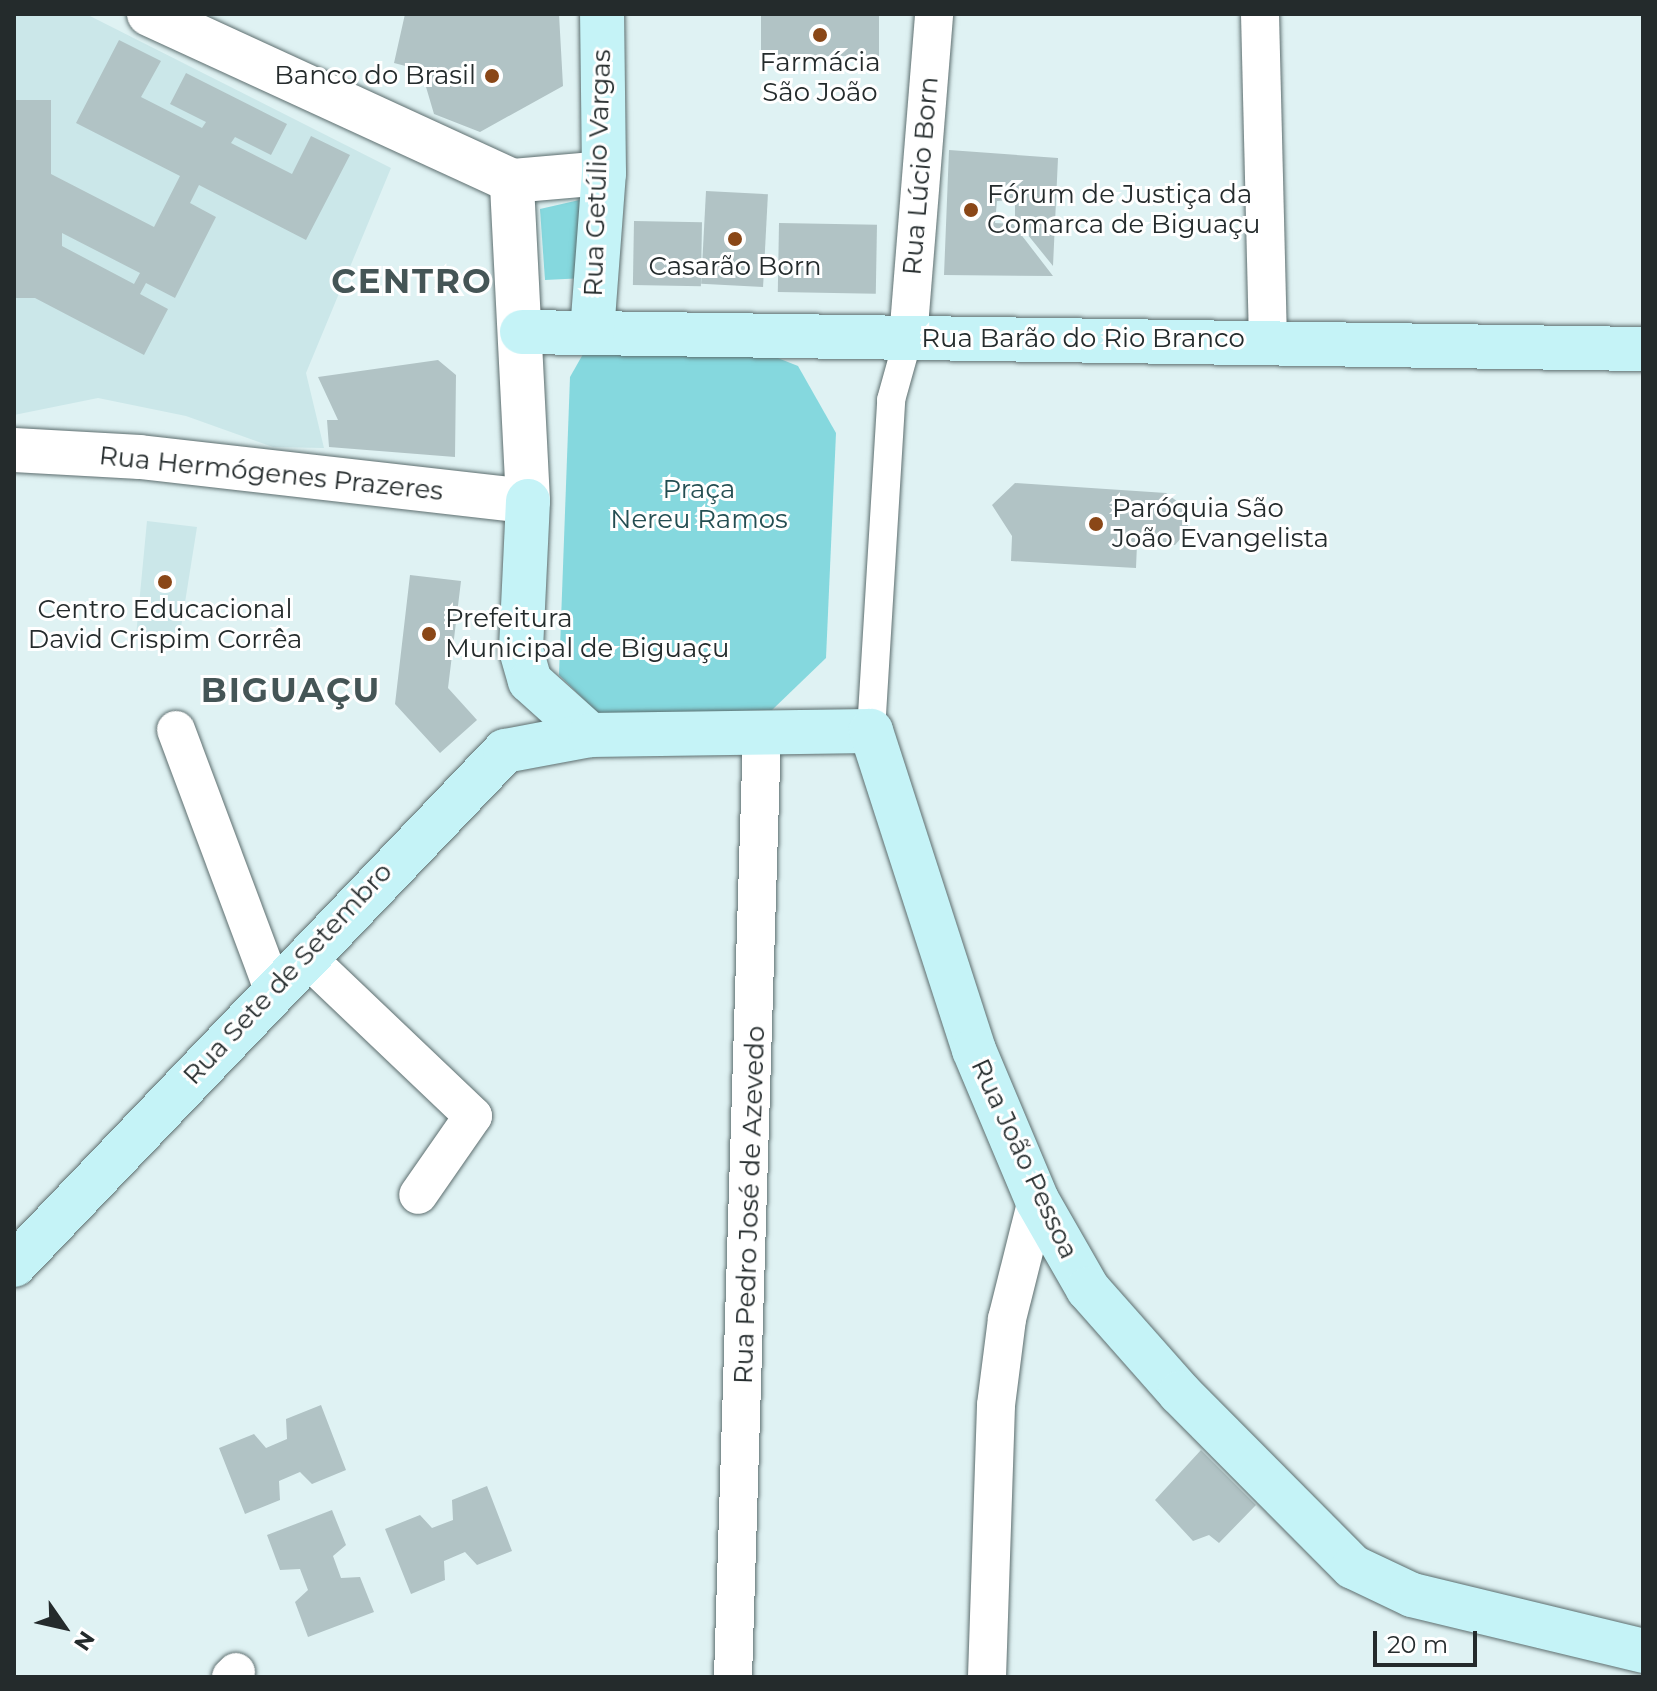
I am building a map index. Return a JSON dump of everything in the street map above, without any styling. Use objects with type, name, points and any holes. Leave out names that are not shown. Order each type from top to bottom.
[{"type":"main road","name":"Rua Getúlio Vargas","points":[[592,332],[604,173],[602,14]]},
{"type":"main road","name":"Rua Barão do Rio Branco","points":[[522,332],[908,339],[1268,340],[1643,349]]},
{"type":"main road","points":[[528,501],[521,650],[530,681],[590,735],[871,731]]},
{"type":"main road","name":"Rua João Pessoa","points":[[871,731],[974,1050],[1037,1200],[1088,1289],[1180,1393],[1353,1567],[1412,1595],[1643,1651]]},
{"type":"main road","name":"Rua Sete de Setembro","points":[[14,1265],[483,767],[505,751],[590,735]]},
{"type":"street","points":[[149,14],[512,181],[604,173]]},
{"type":"street","name":"Rua Lúcio Born","points":[[908,339],[934,14]]},
{"type":"street","points":[[1260,14],[1268,340]]},
{"type":"street","points":[[512,181],[522,332],[528,501]]},
{"type":"street","points":[[871,731],[891,400],[908,339]]},
{"type":"street","name":"Rua Hermógenes Prazeres","points":[[14,450],[140,457],[528,501]]},
{"type":"street","points":[[176,730],[273,990]]},
{"type":"street","name":"Rua Pedro José de Azevedo","points":[[733,1677],[762,733]]},
{"type":"street","points":[[305,956],[473,1116],[418,1195]]},
{"type":"street","points":[[987,1677],[996,1405],[1007,1319],[1037,1200]]},
{"type":"shaded area","points":[[14,14],[86,14],[391,168],[306,373],[324,448],[273,447],[186,416],[98,398],[14,415]]},
{"type":"shaded area","name":"Centro Educacional David Crispim Corrêa","points":[[147,521],[197,527],[179,640],[136,636]]},
{"type":"green space","points":[[588,198],[585,278],[545,280],[540,209]]},
{"type":"green space","name":"Praça Nereu Ramos","points":[[591,340],[740,343],[798,366],[836,433],[826,658],[772,710],[600,715],[559,675],[570,377]]},
{"type":"building","name":"Banco do Brasil","points":[[405,14],[559,14],[563,86],[480,132],[434,114],[421,70],[394,63]]},
{"type":"building","name":"Farmácia São João","points":[[761,14],[879,14],[879,56],[761,56]]},
{"type":"building","points":[[119,40],[161,61],[141,97],[202,128],[206,122],[170,104],[186,73],[287,124],[271,155],[235,137],[231,143],[292,174],[311,136],[350,155],[306,240],[199,185],[190,203],[216,217],[175,298],[146,283],[140,294],[168,309],[144,355],[35,298],[14,298],[14,100],[51,100],[51,174],[154,227],[180,176],[76,123]],"holes":[[[62,233],[140,273],[134,284],[62,246]]]},
{"type":"building","name":"Fórum de Justiça da Comarca de Biguaçu","points":[[949,150],[1058,158],[1053,266],[1015,219],[1015,200],[997,201],[995,223],[1013,224],[1053,276],[944,275]]},
{"type":"building","name":"Casarão Born","points":[[706,191],[768,194],[763,287],[701,284]]},
{"type":"building","points":[[634,221],[702,222],[701,286],[633,285]]},
{"type":"building","points":[[779,223],[877,225],[876,294],[778,292]]},
{"type":"building","points":[[438,360],[456,375],[455,457],[329,447],[327,420],[338,420],[318,377]]},
{"type":"building","name":"Paróquia São João Evangelista","points":[[1015,483],[1166,493],[1182,505],[1189,529],[1175,545],[1137,544],[1136,568],[1011,561],[1012,536],[992,505]]},
{"type":"building","name":"Prefeitura Municipal de Biguaçu","points":[[410,575],[461,581],[448,688],[477,720],[440,753],[395,704]]},
{"type":"building","points":[[321,1405],[346,1470],[312,1484],[300,1472],[279,1481],[280,1500],[245,1514],[219,1448],[254,1434],[266,1448],[287,1439],[286,1419]]},
{"type":"building","points":[[1201,1450],[1256,1505],[1219,1543],[1209,1535],[1193,1541],[1155,1500]]},
{"type":"building","points":[[487,1486],[512,1551],[477,1565],[465,1552],[444,1561],[445,1580],[411,1594],[385,1529],[420,1515],[432,1528],[453,1520],[452,1500]]},
{"type":"building","points":[[332,1510],[346,1545],[333,1556],[341,1578],[360,1577],[374,1612],[308,1637],[295,1602],[308,1590],[300,1569],[280,1570],[267,1535]]},
{"type":"place","name":"Farmácia São João","points":[[820,35]]},
{"type":"place","name":"Banco do Brasil","points":[[492,76]]},
{"type":"place","name":"Fórum de Justiça da Comarca de Biguaçu","points":[[971,210]]},
{"type":"place","name":"Casarão Born","points":[[735,239]]},
{"type":"place","name":"Paróquia São João Evangelista","points":[[1096,524]]},
{"type":"place","name":"Centro Educacional David Crispim Corrêa","points":[[165,582]]},
{"type":"place","name":"Prefeitura Municipal de Biguaçu","points":[[429,634]]},
{"type":"district","name":"CENTRO","points":[[412,282]]},
{"type":"district","name":"BIGUAÇU","points":[[291,691]]}]
